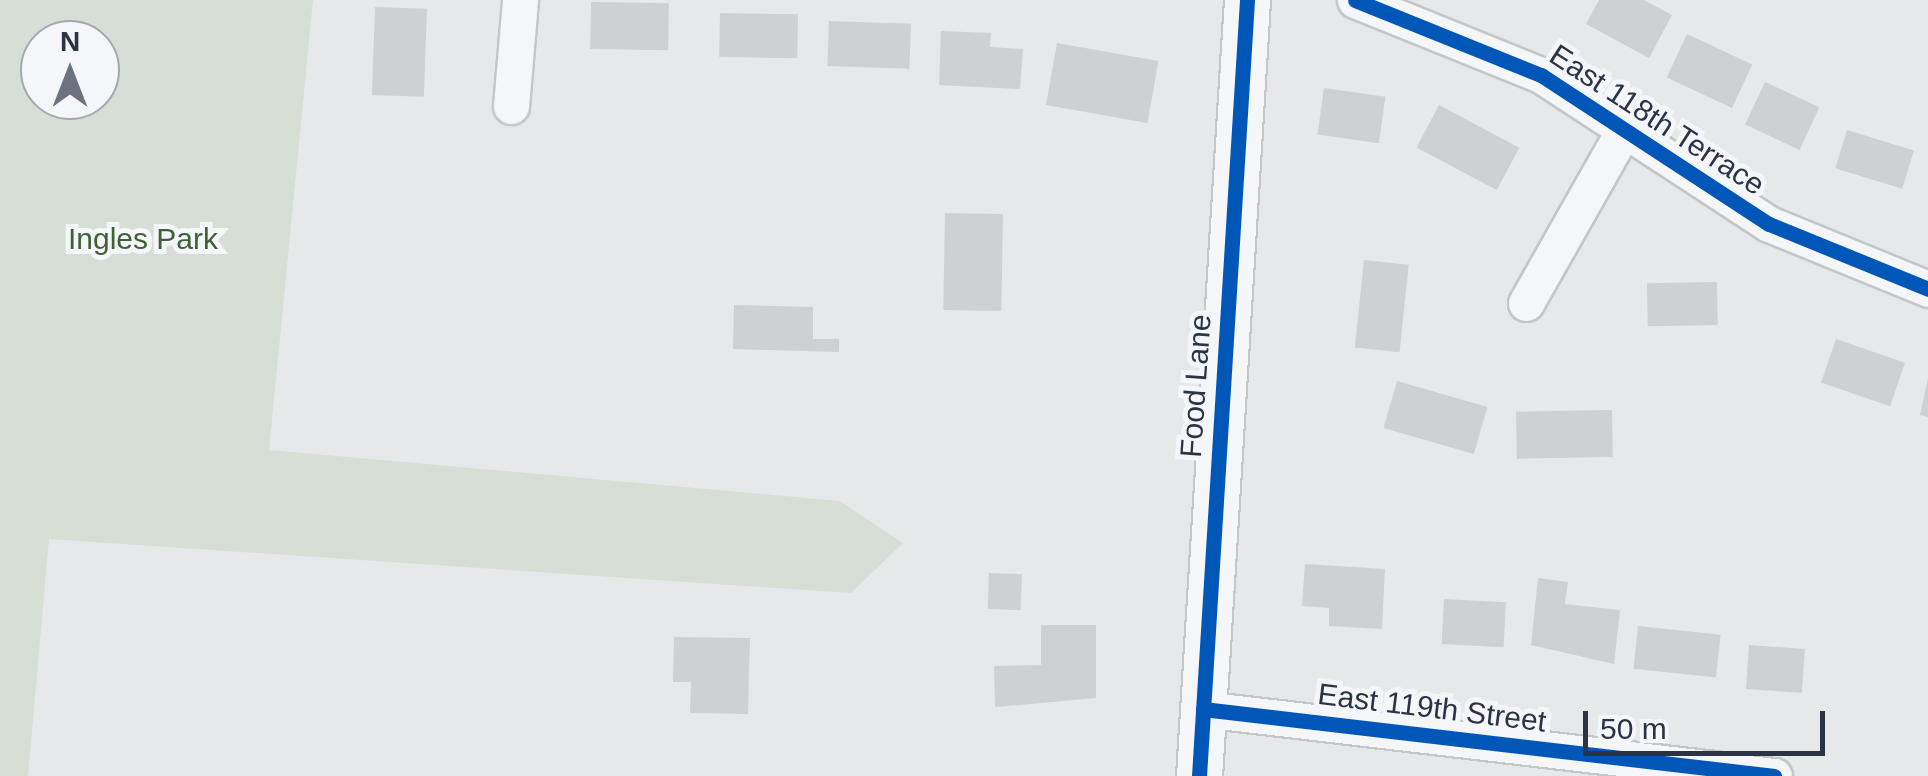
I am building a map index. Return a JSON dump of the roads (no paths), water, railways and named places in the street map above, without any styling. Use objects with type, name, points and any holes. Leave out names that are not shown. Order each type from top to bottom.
[{"type":"street","points":[[511,106],[520,0]]},
{"type":"street","name":"Food Lane","points":[[1199,776],[1247,0]]},
{"type":"street","name":"East 118th Terrace","points":[[1355,0],[1541,75],[1768,224],[1928,289]]},
{"type":"street","points":[[1526,303],[1624,130]]},
{"type":"street","name":"East 119th Street","points":[[1204,709],[1774,776]]},
{"type":"park label","name":"Ingles Park","points":[[143,239]]}]
